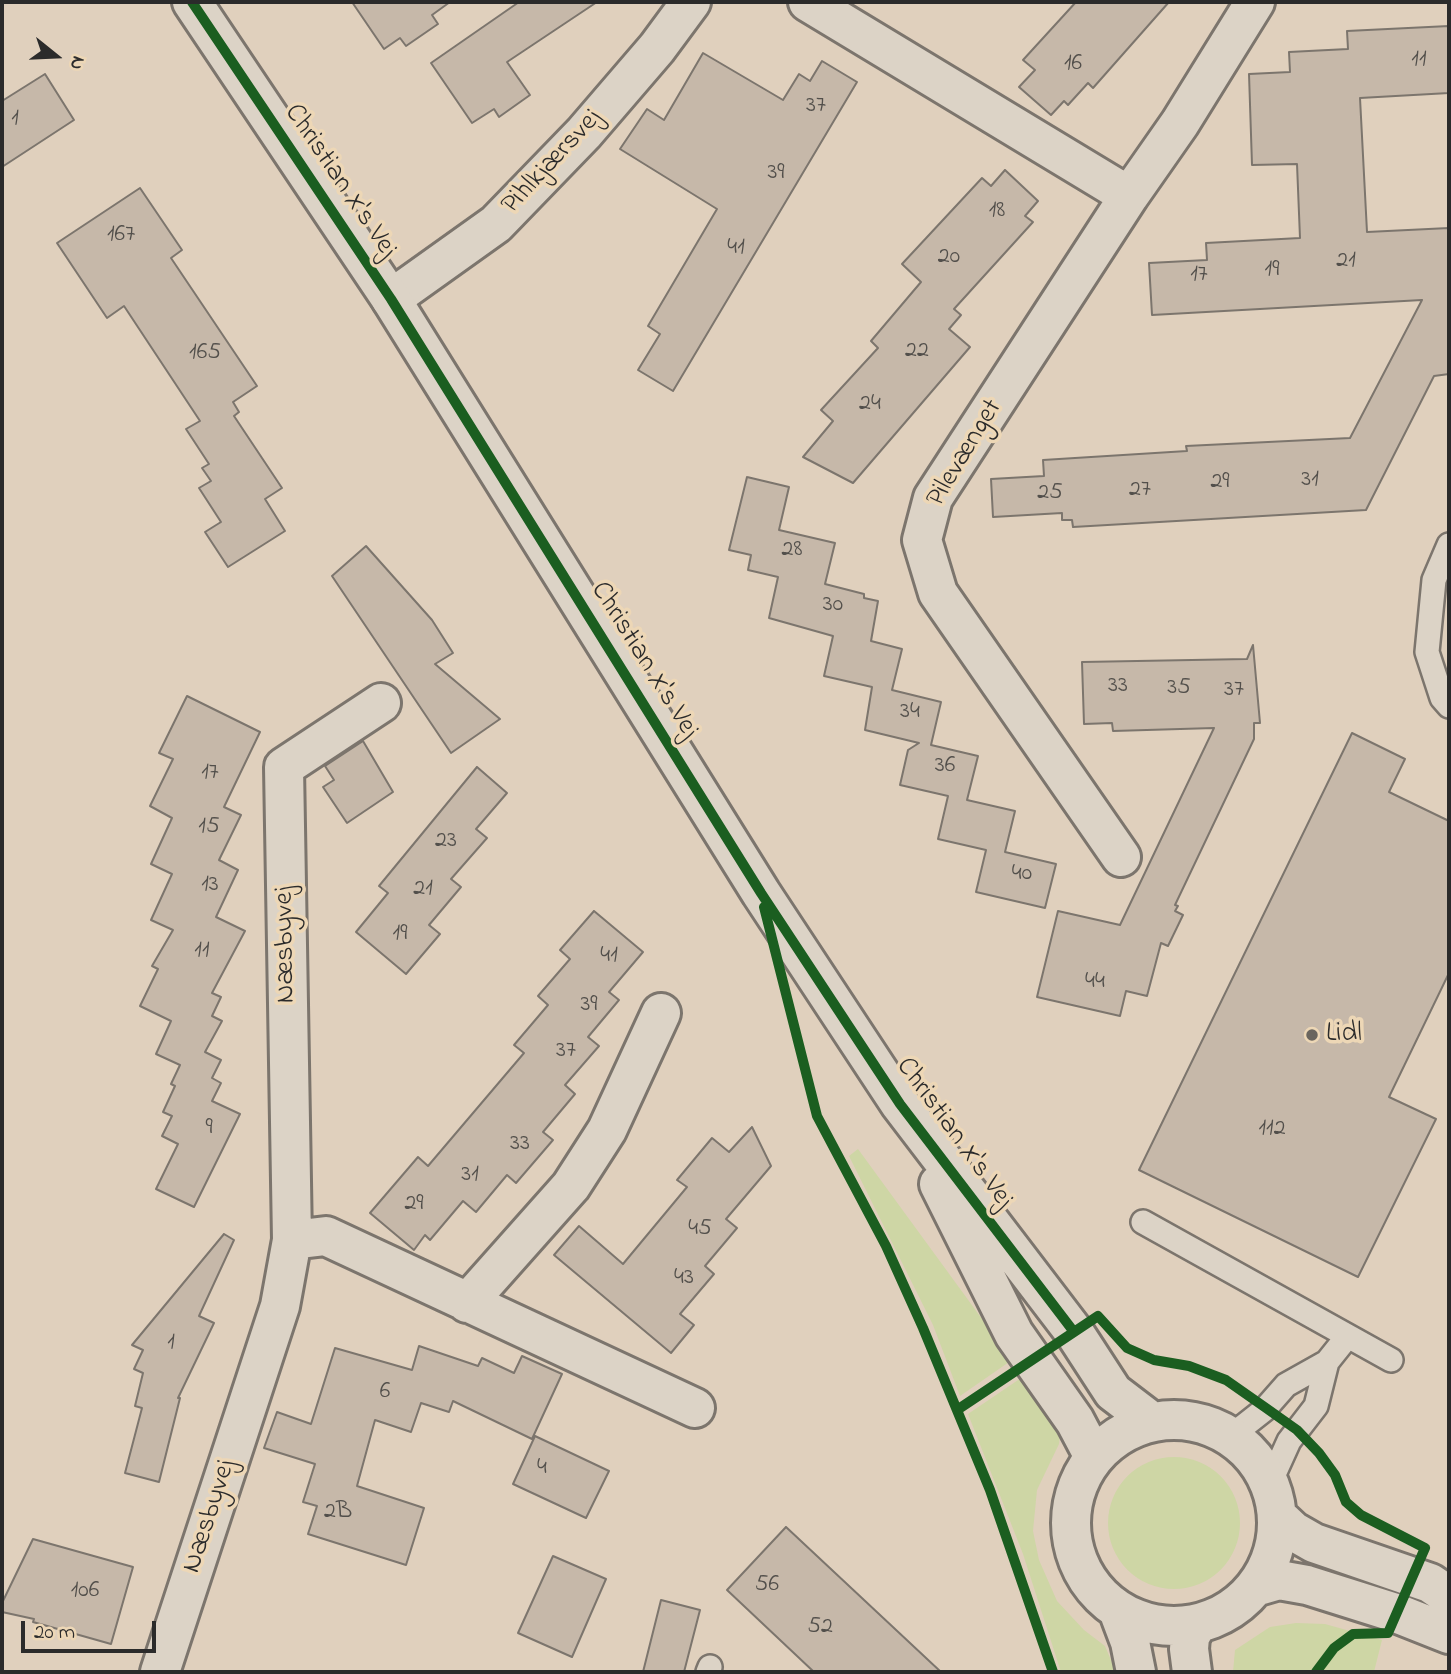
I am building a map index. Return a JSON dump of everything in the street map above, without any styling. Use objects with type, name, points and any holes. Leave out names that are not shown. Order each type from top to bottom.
[{"type":"street","name":"Christian X's Vej","points":[[192,2],[391,299],[761,893],[900,1104],[1074,1332],[1113,1392],[1151,1421]]},
{"type":"street","name":"Pihlkjærsvej","points":[[391,299],[496,224],[584,133],[657,48],[691,2]]},
{"type":"street","points":[[808,2],[1129,196]]},
{"type":"street","name":"Pilevænget","points":[[1121,858],[938,593],[922,540],[933,498],[1129,196],[1181,123],[1255,2]]},
{"type":"street","name":"Næsbyvej","points":[[160,1672],[280,1306],[292,1240],[284,767],[381,703]]},
{"type":"street","points":[[467,1303],[571,1186],[607,1130],[660,1013]]},
{"type":"street","name":"Christian X's Vej","points":[[900,1104],[1014,1335],[1074,1421],[1094,1457]]},
{"type":"street","points":[[292,1240],[326,1236],[695,1408]]},
{"type":"street","points":[[1274,1500],[1276,1542],[1268,1566],[1255,1587],[1220,1616],[1198,1624],[1170,1626],[1142,1622],[1118,1610],[1100,1595],[1086,1578],[1076,1557],[1070,1531],[1072,1504],[1080,1479],[1094,1457],[1129,1429],[1151,1421],[1179,1419],[1206,1424],[1231,1436],[1252,1454],[1274,1500],[1293,1531],[1314,1543],[1430,1583],[1449,1596]]},
{"type":"street","points":[[1255,1587],[1279,1580],[1307,1585],[1396,1613],[1449,1634]]},
{"type":"street","points":[[1118,1610],[1130,1642],[1136,1672]]},
{"type":"street","points":[[1192,1672],[1190,1637],[1198,1624]]},
{"type":"lane","points":[[1449,545],[1434,580],[1427,652],[1442,698],[1449,706]]},
{"type":"lane","points":[[1143,1222],[1391,1360]]},
{"type":"lane","points":[[1231,1436],[1264,1410],[1286,1385],[1327,1362],[1347,1337]]},
{"type":"lane","points":[[1274,1500],[1289,1441],[1316,1406],[1327,1362]]},
{"type":"green space","points":[[858,1149],[1012,1360],[960,1396],[933,1325],[849,1156]]},
{"type":"green space","points":[[1024,1376],[1056,1421],[1060,1435],[1059,1444],[1037,1490],[1033,1531],[1039,1560],[1057,1601],[1084,1630],[1105,1646],[1116,1672],[1061,1672],[1023,1554],[968,1414]]},
{"type":"green space","points":[[1174,1457],[1199,1462],[1220,1477],[1235,1498],[1240,1523],[1235,1548],[1220,1569],[1199,1584],[1174,1589],[1149,1584],[1128,1569],[1113,1548],[1108,1523],[1113,1498],[1128,1477],[1149,1462]]},
{"type":"green space","points":[[1296,1623],[1325,1624],[1382,1640],[1374,1672],[1233,1672],[1235,1650],[1270,1627]]},
{"type":"building","points":[[352,2],[450,2],[432,15],[438,24],[406,46],[400,38],[384,49]]},
{"type":"building","points":[[519,2],[597,2],[507,62],[530,95],[499,117],[494,109],[472,123],[431,63]]},
{"type":"building","points":[[1076,2],[1169,2],[1093,88],[1088,83],[1068,105],[1064,101],[1051,115],[1019,87],[1035,70],[1023,60]]},
{"type":"building","points":[[1449,26],[1449,93],[1360,98],[1367,232],[1449,228],[1449,374],[1434,376],[1366,510],[1073,527],[1072,520],[1062,520],[1062,513],[993,517],[991,479],[1044,476],[1043,460],[1187,451],[1186,446],[1350,438],[1422,300],[1152,315],[1149,263],[1207,260],[1206,243],[1300,238],[1297,164],[1252,165],[1249,74],[1290,72],[1289,52],[1348,49],[1347,31]]},
{"type":"building","points":[[703,53],[783,100],[799,74],[810,81],[822,61],[857,82],[673,391],[638,370],[660,334],[648,326],[717,209],[620,149],[647,109],[664,120]]},
{"type":"building","points":[[45,74],[74,120],[2,167],[2,101]]},
{"type":"building","points":[[1005,170],[1038,201],[1025,216],[1033,222],[954,309],[961,315],[949,329],[970,347],[853,483],[803,457],[833,421],[821,410],[878,348],[871,341],[921,282],[902,264],[982,178],[991,186]]},
{"type":"building","points":[[140,188],[182,250],[171,258],[257,386],[233,402],[239,412],[234,416],[282,488],[265,499],[285,531],[228,567],[205,532],[221,522],[199,488],[211,481],[202,468],[209,464],[186,429],[200,421],[124,306],[107,318],[57,243]]},
{"type":"building","points":[[747,477],[789,487],[779,530],[835,543],[825,584],[864,594],[864,598],[878,601],[871,641],[902,649],[892,690],[941,702],[931,745],[978,756],[967,800],[1015,811],[1005,852],[1056,864],[1045,908],[976,892],[986,850],[938,839],[948,796],[900,785],[908,750],[919,743],[865,730],[872,687],[824,676],[833,636],[769,618],[778,577],[748,570],[751,555],[729,550]]},
{"type":"building","points":[[366,546],[432,620],[453,653],[435,664],[500,719],[451,753],[332,576]]},
{"type":"building","points":[[1253,645],[1260,723],[1254,723],[1254,739],[1175,905],[1178,906],[1175,911],[1183,915],[1168,946],[1161,943],[1147,996],[1126,991],[1120,1016],[1037,997],[1058,911],[1120,925],[1214,728],[1113,731],[1112,723],[1084,724],[1082,662],[1247,659]]},
{"type":"building","points":[[187,696],[260,732],[224,807],[241,815],[219,860],[238,870],[216,917],[245,931],[212,993],[221,997],[212,1016],[222,1021],[205,1052],[221,1060],[212,1078],[221,1083],[212,1101],[240,1114],[194,1207],[156,1189],[178,1144],[162,1136],[172,1116],[163,1112],[175,1086],[171,1084],[180,1065],[156,1054],[171,1021],[140,1006],[158,969],[152,966],[173,930],[151,920],[172,874],[151,864],[172,818],[150,806],[173,759],[159,753]]},
{"type":"building","name":"Lidl","points":[[1352,733],[1405,759],[1389,792],[1449,821],[1449,973],[1389,1097],[1436,1119],[1358,1277],[1139,1170]]},
{"type":"building","points":[[363,741],[393,792],[347,823],[323,787],[334,780],[325,766]]},
{"type":"building","points":[[477,767],[507,793],[476,829],[487,838],[451,879],[461,887],[429,925],[440,934],[406,974],[356,932],[388,893],[379,886]]},
{"type":"building","points":[[594,911],[643,952],[609,992],[619,1000],[588,1037],[599,1046],[565,1085],[575,1094],[543,1132],[553,1140],[516,1183],[507,1175],[476,1212],[463,1201],[430,1240],[425,1235],[414,1250],[370,1213],[418,1157],[428,1166],[524,1053],[514,1045],[548,1005],[538,996],[570,959],[560,950]]},
{"type":"building","points":[[752,1127],[771,1166],[726,1219],[737,1228],[705,1266],[714,1274],[680,1314],[694,1325],[671,1353],[554,1255],[579,1226],[623,1264],[687,1187],[677,1180],[712,1138],[729,1152]]},
{"type":"building","points":[[224,1234],[234,1240],[199,1316],[214,1323],[178,1398],[159,1482],[125,1473],[142,1408],[135,1406],[143,1373],[134,1369],[143,1350],[132,1345]]},
{"type":"building","points":[[419,1346],[478,1366],[482,1358],[514,1373],[522,1356],[562,1374],[532,1439],[453,1401],[449,1412],[421,1403],[411,1432],[375,1420],[357,1486],[424,1508],[406,1565],[308,1534],[317,1506],[303,1502],[315,1464],[264,1448],[277,1412],[311,1424],[335,1348],[412,1370]]},
{"type":"building","points":[[535,1436],[609,1471],[586,1518],[513,1484]]},
{"type":"building","points":[[786,1527],[941,1672],[814,1672],[727,1590]]},
{"type":"building","points":[[33,1539],[133,1567],[111,1644],[33,1622],[34,1619],[2,1612],[2,1603]]},
{"type":"building","points":[[553,1556],[606,1579],[572,1657],[518,1633]]},
{"type":"building","points":[[661,1600],[700,1610],[684,1672],[643,1672]]},
{"type":"cycle path","points":[[192,2],[391,299],[761,893],[900,1104],[1074,1332]]},
{"type":"cycle path","points":[[764,907],[817,1116],[886,1246],[923,1328],[990,1490],[1053,1672]]},
{"type":"cycle path","points":[[957,1410],[1098,1316],[1127,1348],[1154,1360],[1189,1366],[1226,1380],[1297,1430],[1335,1475],[1346,1502],[1361,1515],[1425,1548],[1388,1633],[1353,1634],[1334,1648],[1316,1672]]},
{"type":"place","name":"Lidl","points":[[1312,1035]]}]
